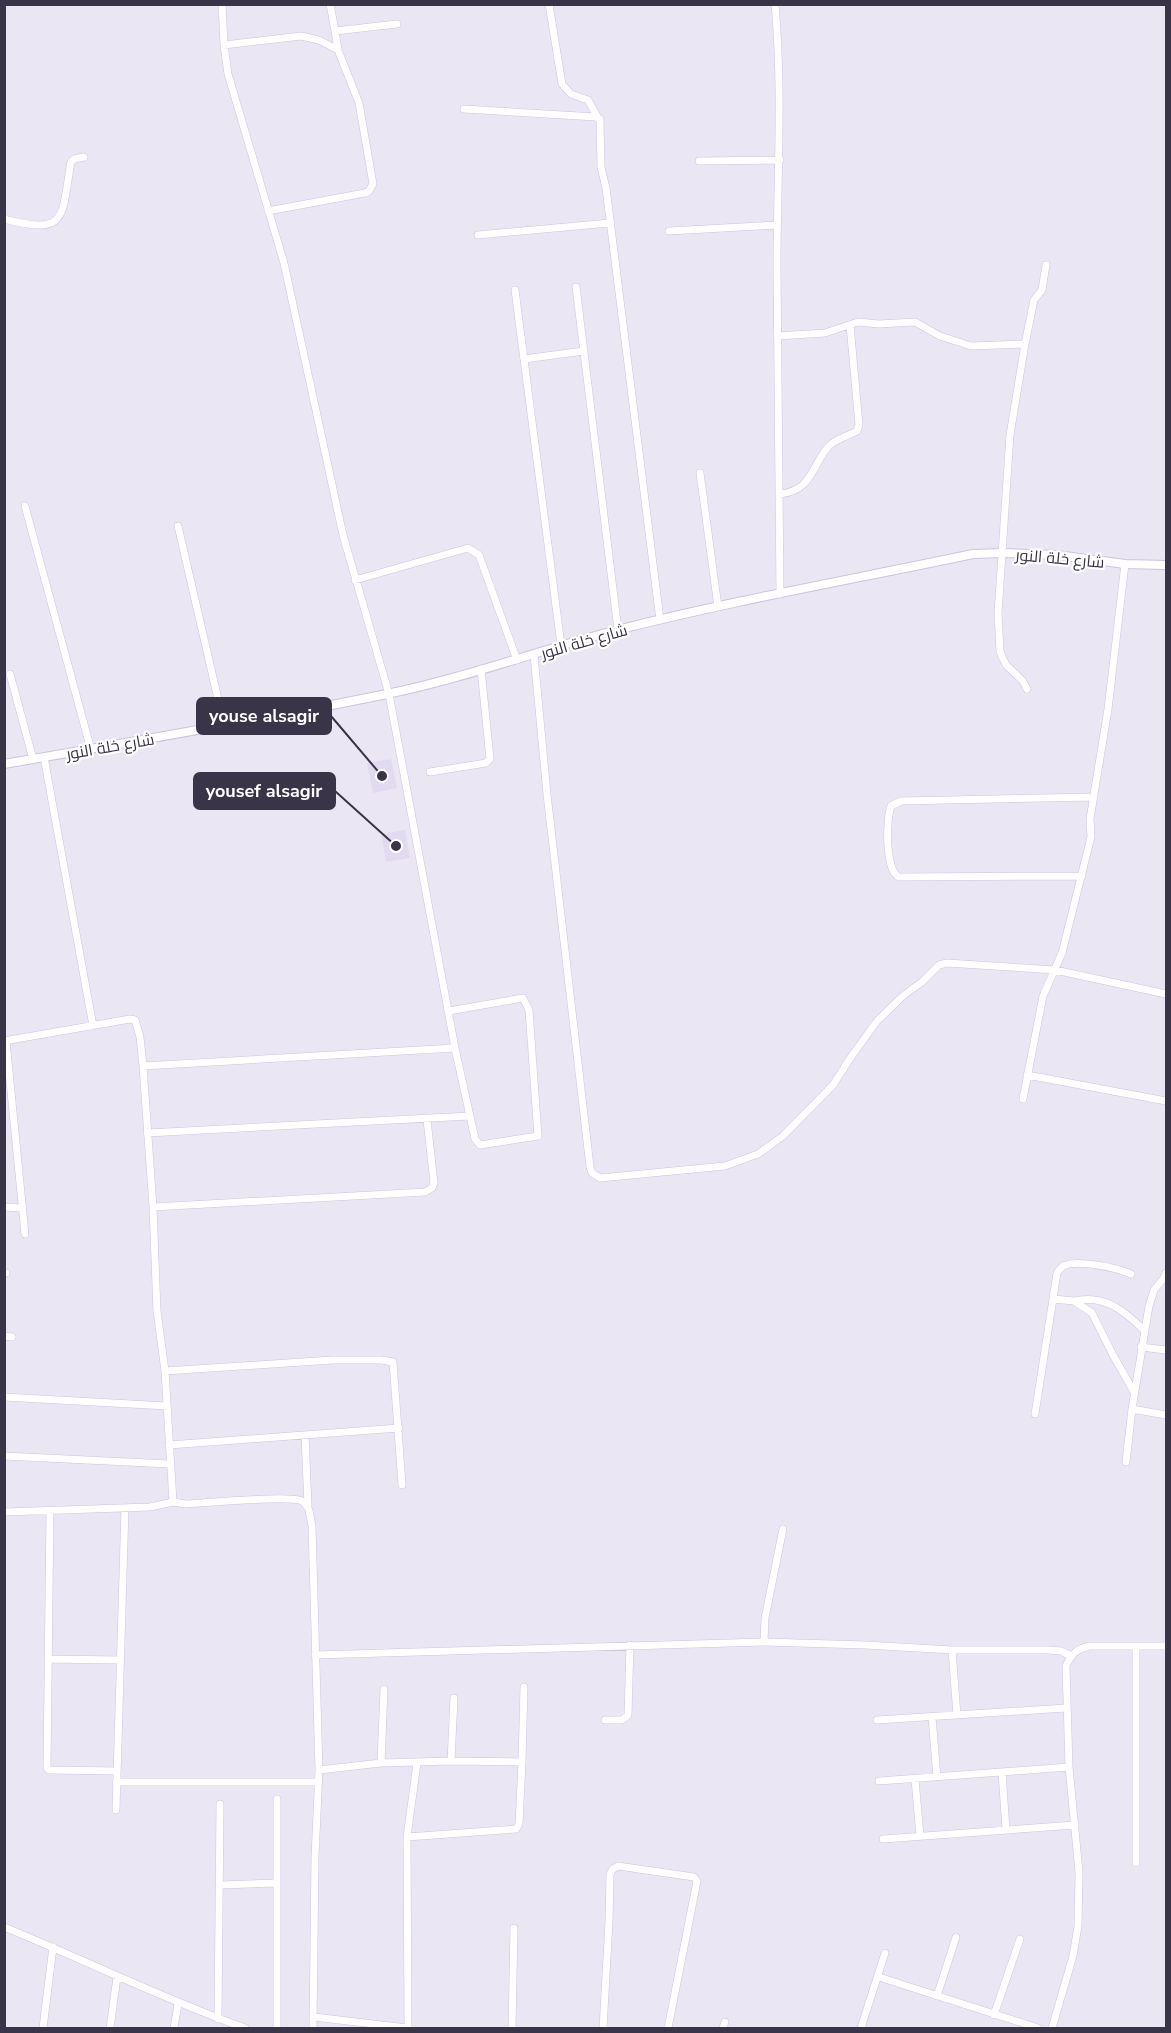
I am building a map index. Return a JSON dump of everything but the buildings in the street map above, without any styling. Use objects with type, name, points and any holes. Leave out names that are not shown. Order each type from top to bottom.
[{"type":"street","points":[[222,4],[224,45],[231,83],[286,273],[343,535],[389,694],[455,1048],[475,1139],[480,1145],[538,1136],[529,1010],[523,998],[449,1011]]},
{"type":"street","points":[[268,211],[365,193],[372,188],[373,179],[359,103],[338,51],[330,4]]},
{"type":"street","points":[[549,4],[562,84],[571,94],[588,100],[601,122],[601,166],[660,620]]},
{"type":"street","points":[[775,4],[778,39],[780,160],[777,225],[780,594]]},
{"type":"street","points":[[335,31],[397,24]]},
{"type":"street","points":[[224,45],[300,36],[319,40],[338,51]]},
{"type":"street","points":[[464,109],[598,118]]},
{"type":"street","points":[[4,219],[42,226],[54,223],[61,214],[71,162],[84,157]]},
{"type":"street","points":[[699,161],[780,160]]},
{"type":"street","points":[[478,235],[610,223]]},
{"type":"street","points":[[669,231],[777,225]]},
{"type":"street","points":[[1026,689],[1023,681],[1006,665],[1000,652],[998,614],[1010,435],[1034,300],[1042,290],[1046,265]]},
{"type":"street","points":[[576,287],[618,630]]},
{"type":"street","points":[[515,290],[561,645]]},
{"type":"street","points":[[777,336],[825,333],[858,322],[879,324],[915,321],[945,339],[970,346],[1025,344]]},
{"type":"street","points":[[780,494],[793,492],[803,487],[829,445],[856,431],[859,425],[850,325]]},
{"type":"street","points":[[524,358],[584,351]]},
{"type":"street","points":[[700,473],[718,607]]},
{"type":"street","points":[[25,506],[91,750]]},
{"type":"street","points":[[178,526],[224,725]]},
{"type":"street","points":[[355,580],[468,548],[474,550],[479,555],[517,660]]},
{"type":"street","name":"شارع خلة النور","points":[[4,764],[389,694],[618,630],[973,554],[1057,555],[1125,564],[1167,566]]},
{"type":"street","points":[[1023,1098],[1043,996],[1062,953],[1090,837],[1090,819],[1108,709],[1125,564]]},
{"type":"street","points":[[534,655],[590,1167],[592,1173],[600,1178],[725,1166],[758,1154],[783,1136],[812,1107],[833,1085],[877,1021],[939,965],[947,963],[1056,970],[1167,994]]},
{"type":"street","points":[[430,772],[486,763],[490,759],[481,669]]},
{"type":"street","points":[[10,674],[33,759]]},
{"type":"street","points":[[44,757],[93,1026]]},
{"type":"street","points":[[1082,876],[899,877],[894,875],[891,869],[888,813],[891,806],[901,801],[1093,797]]},
{"type":"street","points":[[25,1234],[5,1041],[135,1020],[140,1037],[143,1066],[153,1207],[156,1301],[165,1371],[173,1502]]},
{"type":"street","points":[[143,1066],[455,1048]]},
{"type":"street","points":[[1027,1075],[1167,1101]]},
{"type":"street","points":[[147,1133],[469,1116]]},
{"type":"street","points":[[153,1207],[425,1192],[432,1188],[434,1183],[427,1120]]},
{"type":"street","points":[[4,1207],[22,1208]]},
{"type":"street","points":[[1035,1414],[1057,1273],[1063,1266],[1075,1263],[1121,1269],[1131,1274]]},
{"type":"street","points":[[1126,1462],[1144,1330],[1154,1290],[1166,1277]]},
{"type":"street","points":[[1053,1299],[1105,1302],[1122,1310],[1144,1330]]},
{"type":"street","points":[[1074,1301],[1092,1313],[1134,1392]]},
{"type":"street","points":[[1142,1347],[1167,1350]]},
{"type":"street","points":[[165,1371],[332,1360],[393,1362],[402,1485]]},
{"type":"street","points":[[4,1397],[167,1406]]},
{"type":"street","points":[[1132,1409],[1167,1415]]},
{"type":"street","points":[[169,1445],[399,1428]]},
{"type":"street","points":[[305,1435],[308,1506],[312,1526],[319,1770],[313,2028]]},
{"type":"street","points":[[4,1456],[169,1464]]},
{"type":"street","points":[[4,1512],[125,1508],[173,1502],[186,1504],[277,1499],[300,1500],[308,1506]]},
{"type":"street","points":[[116,1810],[125,1508]]},
{"type":"street","points":[[50,1510],[47,1768],[49,1770],[117,1771]]},
{"type":"street","points":[[764,1641],[765,1618],[783,1529]]},
{"type":"street","points":[[315,1655],[764,1641],[952,1650],[1048,1650],[1061,1651],[1071,1656]]},
{"type":"street","points":[[605,1720],[621,1720],[628,1714],[630,1645]]},
{"type":"street","points":[[1052,2028],[1073,1956],[1078,1926],[1079,1872],[1069,1767],[1066,1666],[1078,1649],[1089,1646],[1167,1646]]},
{"type":"street","points":[[1136,1647],[1136,1863]]},
{"type":"street","points":[[952,1650],[957,1715]]},
{"type":"street","points":[[48,1659],[119,1660]]},
{"type":"street","points":[[407,1837],[516,1829],[519,1824],[524,1687]]},
{"type":"street","points":[[381,1763],[384,1689]]},
{"type":"street","points":[[451,1761],[454,1698]]},
{"type":"street","points":[[877,1720],[1066,1708]]},
{"type":"street","points":[[932,1717],[937,1777]]},
{"type":"street","points":[[319,1770],[381,1763],[522,1762]]},
{"type":"street","points":[[314,2017],[407,2028],[407,1837],[417,1763]]},
{"type":"street","points":[[879,1781],[1069,1767]]},
{"type":"street","points":[[1002,1772],[1006,1830]]},
{"type":"street","points":[[915,1779],[920,1836]]},
{"type":"street","points":[[116,1782],[317,1782]]},
{"type":"street","points":[[277,2028],[278,1799]]},
{"type":"street","points":[[218,2019],[220,1804]]},
{"type":"street","points":[[883,1839],[1075,1825]]},
{"type":"street","points":[[603,2028],[610,1874],[618,1866],[694,1877],[697,1881],[668,2028]]},
{"type":"street","points":[[221,1885],[277,1883]]},
{"type":"street","points":[[4,1927],[178,2004],[244,2028]]},
{"type":"street","points":[[512,2028],[514,1928]]},
{"type":"street","points":[[937,1996],[956,1937]]},
{"type":"street","points":[[994,2014],[1020,1939]]},
{"type":"street","points":[[43,2028],[53,1947]]},
{"type":"street","points":[[861,2028],[885,1953]]},
{"type":"street","points":[[110,2028],[117,1977]]},
{"type":"street","points":[[879,1977],[1038,2028]]},
{"type":"street","points":[[174,2028],[178,2004]]},
{"type":"shaded area","points":[[391,759],[397,788],[373,793],[367,763]]},
{"type":"shaded area","points":[[405,830],[410,858],[386,862],[381,834]]},
{"type":"place","name":"youse alsagir","points":[[382,776]]},
{"type":"place","name":"yousef alsagir","points":[[396,846]]}]
